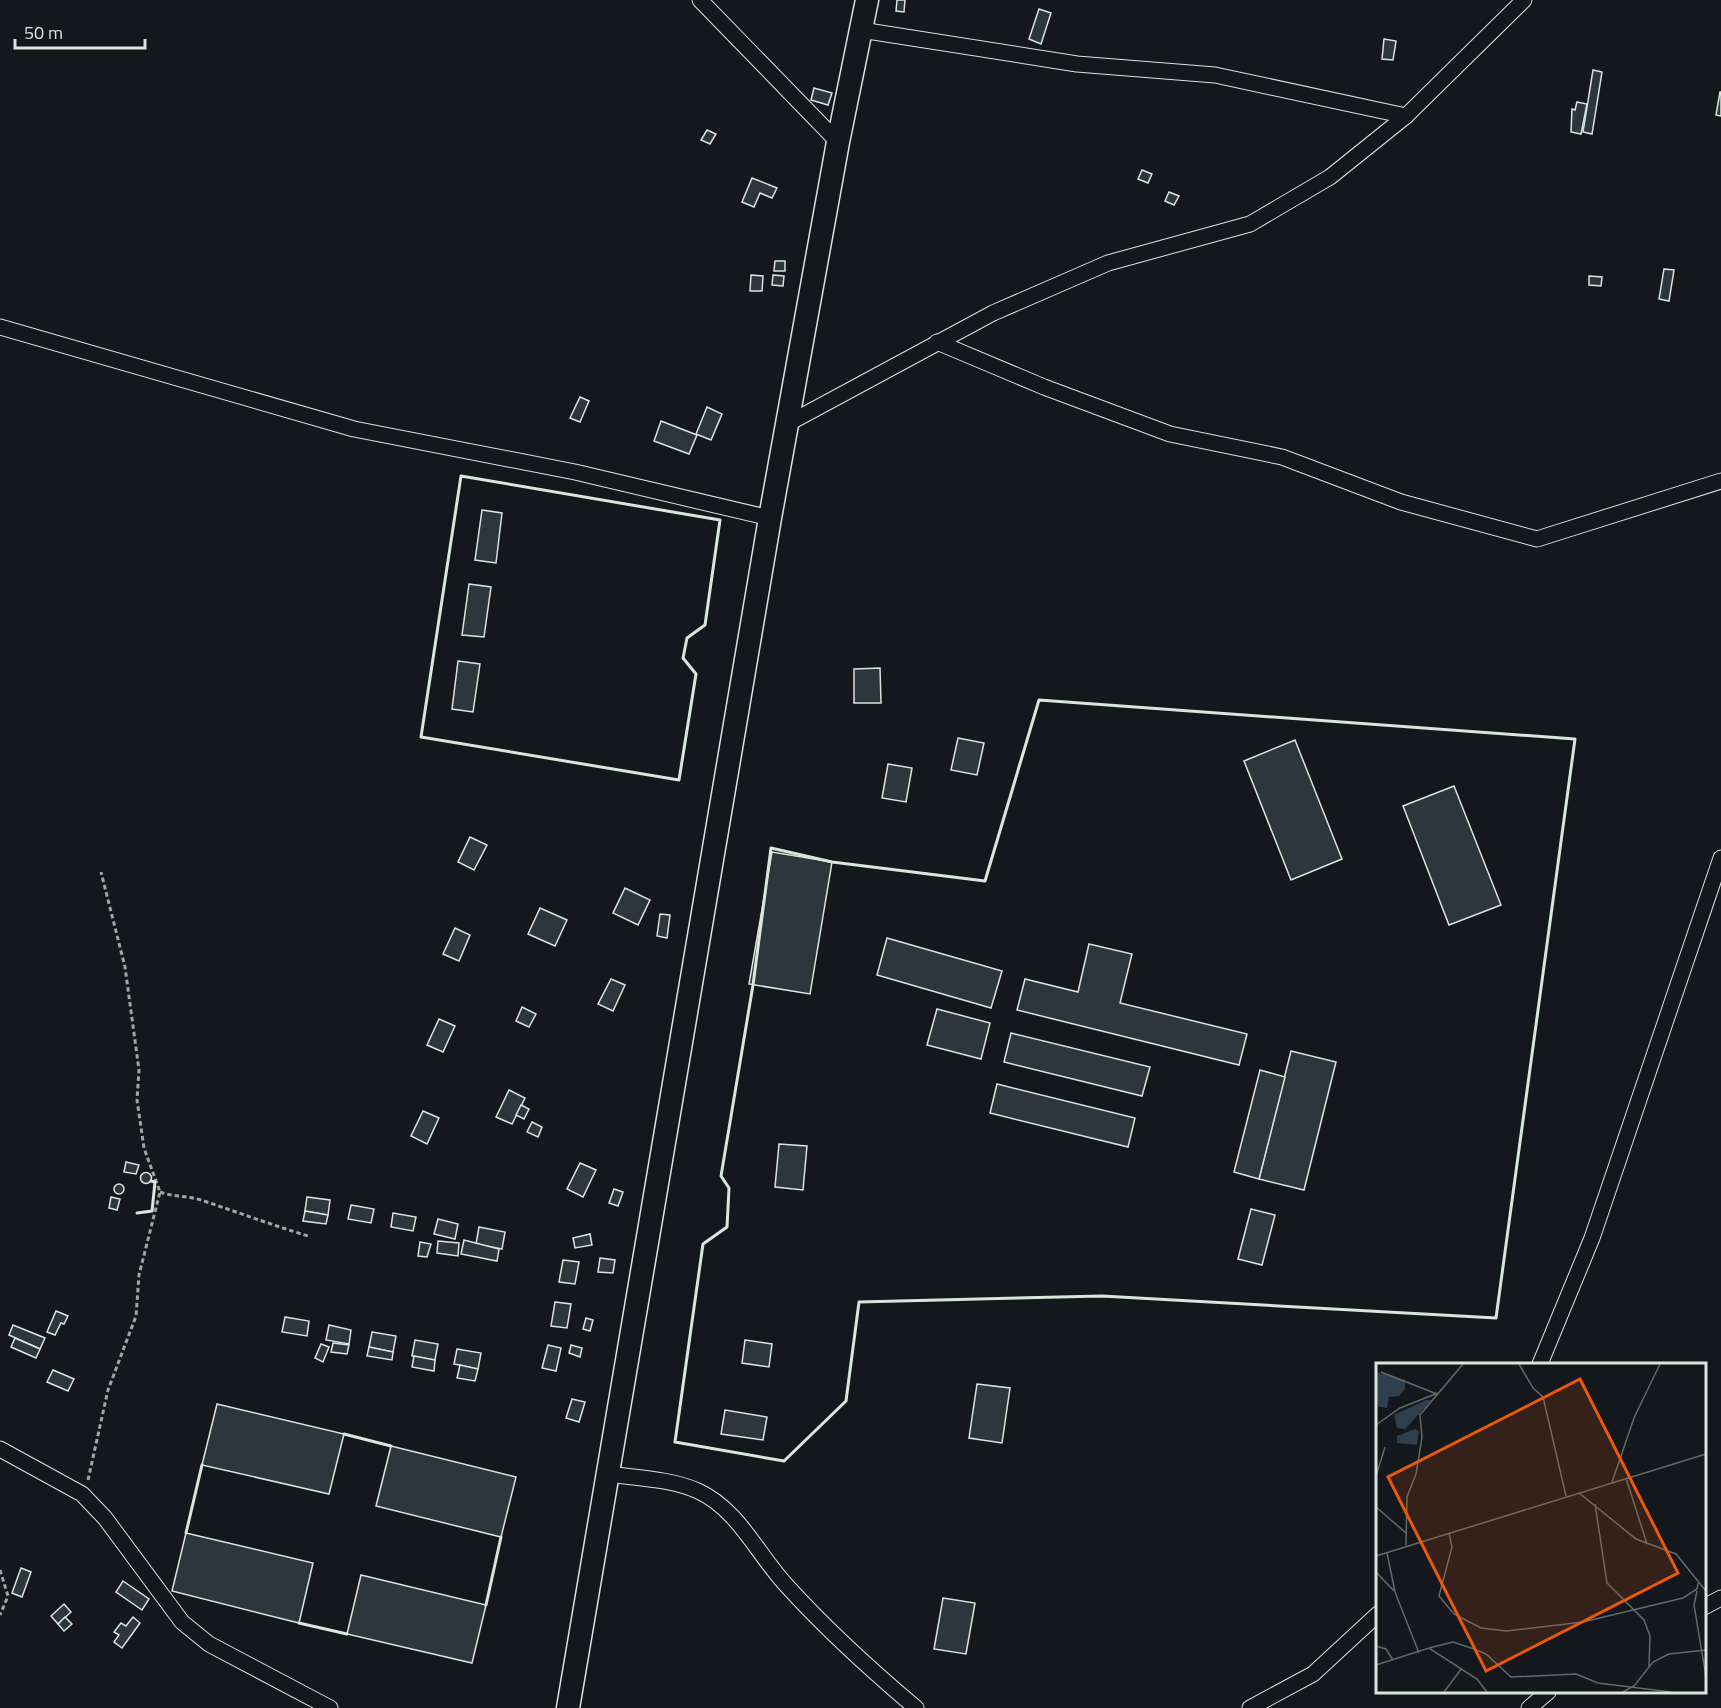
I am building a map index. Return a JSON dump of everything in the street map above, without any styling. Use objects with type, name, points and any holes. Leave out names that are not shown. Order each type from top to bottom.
[{"type":"main road","points":[[568,1708],[770,518],[838,142],[867,0]]},
{"type":"street","points":[[700,0],[838,142]]},
{"type":"street","points":[[789,423],[993,313],[1108,263],[1250,224],[1330,177],[1406,116],[1524,0]]},
{"type":"street","points":[[861,30],[1077,64],[1215,75],[1406,116]]},
{"type":"street","points":[[0,327],[354,429],[575,472],[770,518]]},
{"type":"street","points":[[937,342],[1044,387],[1170,434],[1282,457],[1401,502],[1537,539],[1721,481]]},
{"type":"street","points":[[1541,1363],[1592,1238],[1721,858]]},
{"type":"street","points":[[0,1449],[82,1494],[105,1518],[182,1622],[209,1644],[330,1708]]},
{"type":"street","points":[[608,1474],[668,1483],[697,1491],[723,1506],[786,1586],[877,1675],[916,1708]]},
{"type":"street","points":[[1706,1605],[1721,1598]]},
{"type":"street","points":[[1250,1708],[1313,1674],[1376,1615]]},
{"type":"street","points":[[1529,1708],[1547,1693]]},
{"type":"path","points":[[82,1494],[93,1462],[108,1390],[136,1316],[139,1275],[160,1192],[144,1148],[137,1100],[139,1070],[125,967],[101,872]]},
{"type":"path","points":[[160,1192],[174,1197],[199,1199],[230,1212],[308,1236]]},
{"type":"path","points":[[0,1570],[8,1596],[0,1615]]},
{"type":"building","points":[[897,0],[905,0],[904,12],[896,11]]},
{"type":"building","points":[[1039,9],[1051,13],[1041,44],[1029,39]]},
{"type":"building","points":[[1384,39],[1396,41],[1393,60],[1382,59]]},
{"type":"building","points":[[1593,70],[1602,72],[1592,134],[1583,132]]},
{"type":"building","points":[[814,88],[832,93],[828,105],[811,100]]},
{"type":"building","points":[[1721,92],[1721,116],[1716,115]]},
{"type":"building","points":[[1577,102],[1587,104],[1581,134],[1571,132],[1572,109],[1575,110]]},
{"type":"building","points":[[707,130],[716,134],[710,144],[701,140]]},
{"type":"building","points":[[1142,170],[1152,174],[1148,183],[1138,179]]},
{"type":"building","points":[[752,178],[777,188],[772,198],[760,193],[754,207],[742,202]]},
{"type":"building","points":[[1169,192],[1179,196],[1174,205],[1165,201]]},
{"type":"building","points":[[775,261],[785,261],[785,271],[774,271]]},
{"type":"building","points":[[1664,269],[1674,270],[1669,301],[1659,299]]},
{"type":"building","points":[[751,275],[763,276],[762,291],[750,291]]},
{"type":"building","points":[[773,275],[784,276],[783,286],[772,285]]},
{"type":"building","points":[[1589,276],[1602,277],[1601,286],[1589,285]]},
{"type":"building","points":[[580,397],[589,401],[580,422],[570,418]]},
{"type":"building","points":[[707,407],[722,414],[711,440],[696,434]]},
{"type":"building","points":[[661,421],[697,435],[689,454],[654,441]]},
{"type":"building","points":[[482,510],[502,513],[496,563],[475,560]]},
{"type":"building","points":[[469,584],[491,587],[484,637],[462,635]]},
{"type":"building","points":[[458,661],[480,664],[473,712],[452,709]]},
{"type":"building","points":[[880,668],[881,703],[854,703],[854,669]]},
{"type":"building","points":[[958,738],[984,743],[977,775],[951,770]]},
{"type":"building","points":[[1295,740],[1342,859],[1291,880],[1244,761]]},
{"type":"building","points":[[888,764],[912,768],[906,802],[882,798]]},
{"type":"building","points":[[1454,786],[1501,905],[1449,925],[1403,806]]},
{"type":"building","points":[[470,837],[487,845],[474,870],[458,862]]},
{"type":"building","points":[[772,852],[832,862],[810,994],[749,984]]},
{"type":"building","points":[[625,888],[650,900],[638,925],[613,913]]},
{"type":"building","points":[[540,908],[567,920],[555,946],[528,934]]},
{"type":"building","points":[[660,914],[670,915],[667,938],[657,936]]},
{"type":"building","points":[[455,928],[470,935],[459,961],[443,954]]},
{"type":"building","points":[[887,938],[1002,971],[991,1008],[877,975]]},
{"type":"building","points":[[1089,944],[1132,954],[1120,1003],[1247,1034],[1239,1065],[1017,1010],[1025,979],[1078,992]]},
{"type":"building","points":[[611,979],[625,985],[613,1011],[598,1004]]},
{"type":"building","points":[[522,1007],[536,1014],[529,1027],[516,1021]]},
{"type":"building","points":[[937,1009],[990,1023],[981,1059],[927,1045]]},
{"type":"building","points":[[439,1019],[455,1026],[443,1052],[427,1045]]},
{"type":"building","points":[[1011,1033],[1150,1067],[1142,1096],[1004,1062]]},
{"type":"building","points":[[1291,1051],[1336,1062],[1304,1190],[1259,1179]]},
{"type":"building","points":[[1260,1070],[1285,1077],[1259,1179],[1234,1172]]},
{"type":"building","points":[[997,1084],[1135,1118],[1128,1147],[990,1113]]},
{"type":"building","points":[[509,1090],[525,1098],[512,1124],[496,1117]]},
{"type":"building","points":[[521,1105],[529,1109],[524,1119],[516,1115]]},
{"type":"building","points":[[423,1111],[439,1118],[427,1144],[411,1136]]},
{"type":"building","points":[[532,1122],[542,1127],[538,1137],[527,1132]]},
{"type":"building","points":[[779,1144],[807,1146],[803,1190],[775,1187]]},
{"type":"building","points":[[126,1162],[139,1165],[136,1174],[124,1172]]},
{"type":"building","points":[[580,1163],[596,1170],[583,1197],[567,1189]]},
{"type":"building","points":[[146,1172],[152,1178],[146,1184],[140,1178]]},
{"type":"building","points":[[119,1184],[123,1185],[123,1193],[119,1194],[115,1193],[114,1189],[115,1185]]},
{"type":"building","points":[[614,1189],[623,1192],[618,1206],[609,1203]]},
{"type":"building","points":[[111,1197],[120,1199],[117,1210],[109,1208]]},
{"type":"building","points":[[307,1197],[330,1200],[328,1215],[305,1211]]},
{"type":"building","points":[[351,1205],[374,1209],[371,1223],[348,1219]]},
{"type":"building","points":[[1251,1209],[1275,1215],[1262,1265],[1238,1259]]},
{"type":"building","points":[[305,1211],[328,1215],[326,1224],[303,1221]]},
{"type":"building","points":[[393,1213],[416,1217],[413,1231],[391,1227]]},
{"type":"building","points":[[438,1219],[458,1224],[455,1239],[434,1234]]},
{"type":"building","points":[[479,1227],[505,1232],[502,1249],[476,1244]]},
{"type":"building","points":[[590,1234],[592,1245],[575,1248],[573,1238]]},
{"type":"building","points":[[464,1240],[499,1249],[497,1261],[461,1254]]},
{"type":"building","points":[[438,1241],[459,1243],[458,1256],[437,1253]]},
{"type":"building","points":[[420,1242],[431,1244],[427,1257],[418,1256]]},
{"type":"building","points":[[600,1258],[615,1260],[613,1273],[598,1272]]},
{"type":"building","points":[[563,1260],[579,1262],[575,1284],[559,1282]]},
{"type":"building","points":[[555,1302],[571,1304],[567,1328],[551,1326]]},
{"type":"building","points":[[56,1311],[68,1316],[64,1324],[61,1323],[55,1335],[47,1332]]},
{"type":"building","points":[[285,1317],[309,1321],[307,1336],[282,1332]]},
{"type":"building","points":[[586,1318],[593,1320],[590,1331],[583,1329]]},
{"type":"building","points":[[13,1325],[45,1338],[40,1349],[9,1335]]},
{"type":"building","points":[[329,1325],[351,1330],[349,1344],[326,1340]]},
{"type":"building","points":[[372,1332],[396,1336],[393,1352],[369,1347]]},
{"type":"building","points":[[15,1338],[40,1349],[36,1358],[11,1347]]},
{"type":"building","points":[[415,1340],[438,1344],[435,1360],[412,1356]]},
{"type":"building","points":[[745,1340],[772,1344],[769,1367],[742,1363]]},
{"type":"building","points":[[333,1343],[349,1345],[347,1354],[331,1352]]},
{"type":"building","points":[[321,1344],[329,1347],[323,1362],[315,1358]]},
{"type":"building","points":[[548,1345],[561,1348],[556,1371],[542,1368]]},
{"type":"building","points":[[571,1345],[582,1348],[580,1357],[569,1353]]},
{"type":"building","points":[[369,1347],[393,1352],[392,1360],[367,1356]]},
{"type":"building","points":[[457,1349],[481,1353],[478,1369],[454,1364]]},
{"type":"building","points":[[414,1356],[435,1360],[434,1371],[412,1367]]},
{"type":"building","points":[[460,1365],[478,1369],[475,1381],[457,1378]]},
{"type":"building","points":[[53,1370],[74,1379],[68,1391],[47,1382]]},
{"type":"building","points":[[977,1384],[1010,1388],[1002,1443],[969,1438]]},
{"type":"building","points":[[572,1399],[585,1402],[579,1422],[566,1418]]},
{"type":"building","points":[[217,1404],[344,1434],[329,1494],[202,1465]]},
{"type":"building","points":[[725,1410],[767,1417],[763,1440],[721,1434]]},
{"type":"building","points":[[391,1446],[516,1477],[501,1537],[376,1506]]},
{"type":"building","points":[[186,1533],[313,1563],[299,1623],[172,1591]]},
{"type":"building","points":[[21,1568],[31,1572],[22,1597],[12,1593]]},
{"type":"building","points":[[361,1575],[486,1605],[472,1663],[347,1634]]},
{"type":"building","points":[[123,1581],[149,1599],[142,1610],[116,1592]]},
{"type":"building","points":[[943,1598],[975,1603],[966,1654],[934,1649]]},
{"type":"building","points":[[64,1604],[71,1612],[58,1624],[51,1616]]},
{"type":"building","points":[[65,1617],[72,1624],[64,1631],[58,1624]]},
{"type":"building","points":[[133,1617],[140,1623],[122,1648],[114,1642],[119,1635],[114,1632],[121,1623],[126,1626]]},
{"type":"wall","points":[[461,476],[720,520],[705,625],[687,638],[683,658],[696,674],[679,780],[421,737],[461,476]]},
{"type":"wall","points":[[1039,700],[1575,739],[1496,1318],[1102,1296],[859,1302],[846,1401],[784,1461],[675,1442],[703,1244],[727,1227],[729,1188],[721,1176],[753,985],[771,848],[832,862],[985,881],[1039,700]]},
{"type":"wall","points":[[137,1213],[152,1211],[155,1182],[151,1181]]},
{"type":"wall","points":[[344,1434],[391,1446]]},
{"type":"wall","points":[[186,1533],[202,1465]]},
{"type":"wall","points":[[486,1605],[501,1537]]},
{"type":"wall","points":[[299,1623],[347,1634]]}]
